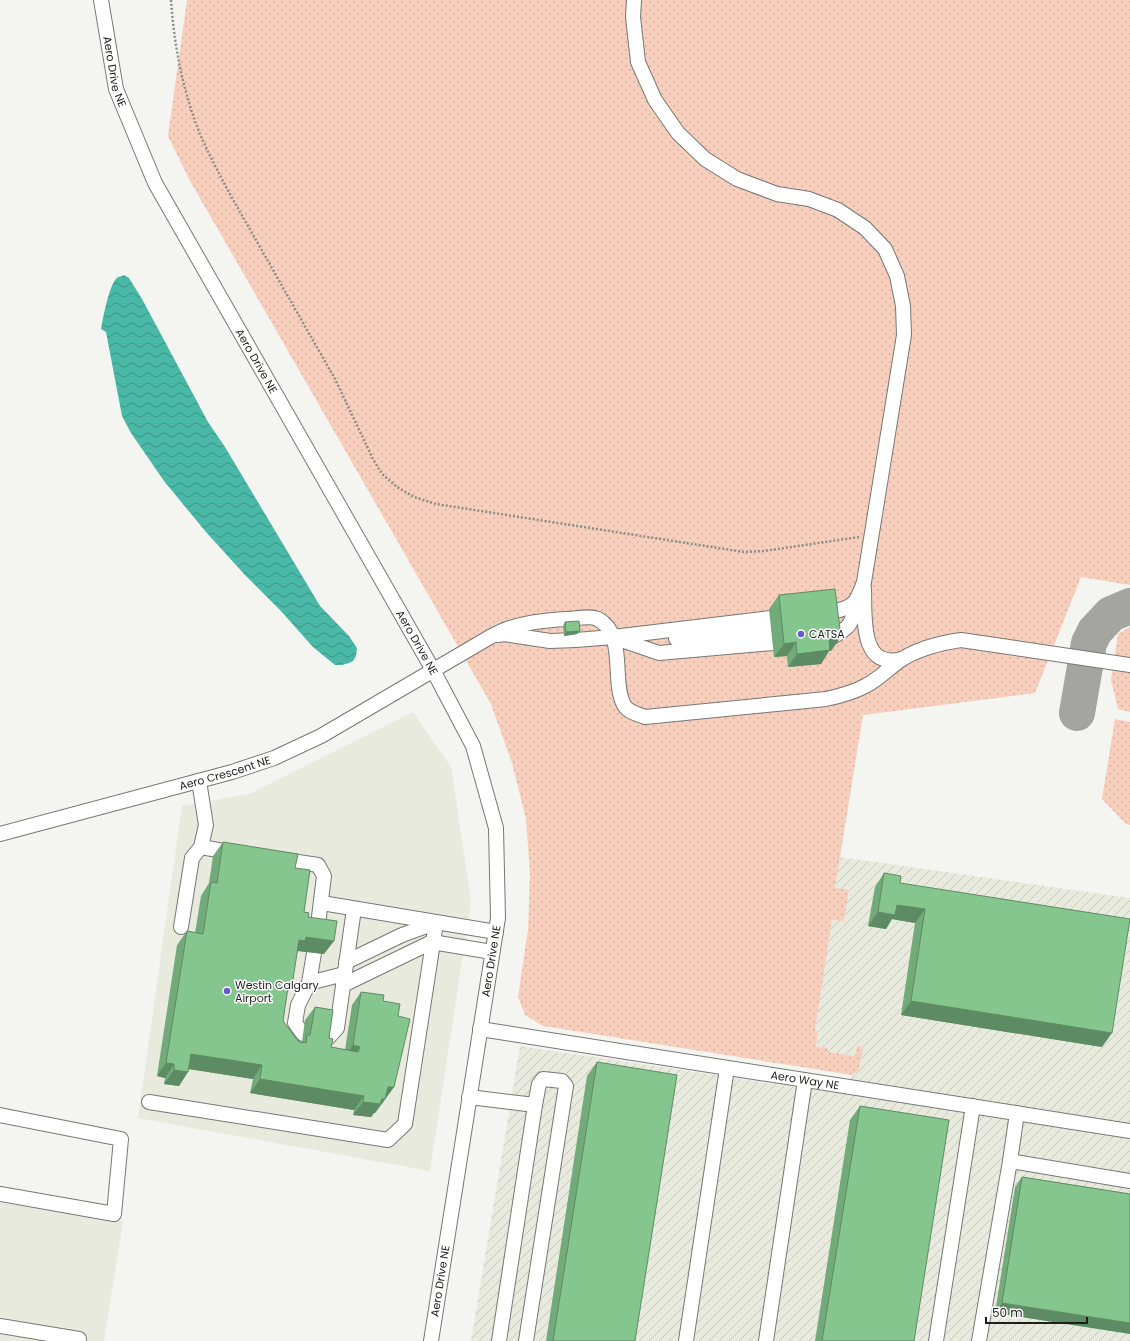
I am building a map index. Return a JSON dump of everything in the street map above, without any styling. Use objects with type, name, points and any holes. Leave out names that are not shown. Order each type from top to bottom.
[{"type":"street","name":"Aero Drive NE","points":[[101,0],[116,89],[155,183],[433,670],[473,746],[496,828],[498,918],[431,1341]]},
{"type":"street","points":[[634,0],[633,17],[638,62],[655,100],[678,133],[705,159],[737,179],[777,194],[809,199],[838,210],[865,228],[885,249],[897,276],[904,306],[904,335],[864,582],[866,635],[875,658],[876,669],[875,675],[867,685]]},
{"type":"street","points":[[856,601],[828,625],[844,630],[853,619],[856,601],[864,582]]},
{"type":"street","name":"Aero Crescent NE","points":[[0,834],[232,772],[274,758],[321,736],[490,637],[509,628],[548,620],[587,617],[597,619],[606,627],[613,637]]},
{"type":"street","points":[[490,637],[504,634],[550,641],[613,637],[771,631],[659,653],[613,637]]},
{"type":"street","points":[[613,637],[620,690],[624,705],[633,713],[645,717],[826,699],[847,694],[867,685],[902,659]]},
{"type":"street","points":[[871,649],[881,658],[892,662],[942,642],[961,640],[1130,665]]},
{"type":"street","points":[[181,927],[192,858],[201,847],[206,825],[199,781]]},
{"type":"street","points":[[201,847],[246,854]]},
{"type":"street","points":[[266,857],[318,865],[324,876],[322,904],[317,933]]},
{"type":"street","points":[[322,904],[496,932]]},
{"type":"street","points":[[321,1037],[328,1038],[337,1028],[354,909]]},
{"type":"street","points":[[149,1102],[388,1140],[405,1124],[436,923]]},
{"type":"street","points":[[344,974],[402,935],[436,923]]},
{"type":"street","points":[[309,983],[344,974],[432,942],[492,952]]},
{"type":"street","points":[[303,1034],[295,1023],[298,1005],[309,983],[314,953]]},
{"type":"street","name":"Aero Way NE","points":[[480,1029],[1130,1131]]},
{"type":"street","points":[[686,1341],[727,1068]]},
{"type":"street","points":[[499,1341],[539,1084],[543,1079],[562,1081],[566,1086],[526,1341]]},
{"type":"street","points":[[766,1341],[805,1080]]},
{"type":"street","points":[[469,1097],[536,1105]]},
{"type":"street","points":[[936,1341],[973,1106]]},
{"type":"street","points":[[979,1341],[1017,1113]]},
{"type":"street","points":[[0,1116],[121,1140],[114,1214],[0,1194]]},
{"type":"street","points":[[1010,1161],[1130,1180]]},
{"type":"street","points":[[0,1326],[79,1339]]},
{"type":"path","points":[[171,0],[180,68],[200,134],[231,196],[335,379],[373,460],[382,474],[397,487],[414,497],[436,504],[744,552],[764,551],[872,535]]},
{"type":"shaded area","points":[[187,0],[1130,0],[1130,585],[1081,577],[1035,693],[863,715],[835,888],[849,890],[844,921],[832,920],[815,1031],[818,1031],[816,1047],[828,1048],[828,1052],[855,1056],[857,1046],[863,1047],[859,1069],[852,1075],[543,1026],[525,1015],[518,997],[528,930],[530,875],[526,819],[512,763],[491,704],[189,179],[168,136]]},
{"type":"shaded area","points":[[1130,627],[1130,712],[1118,709],[1111,680],[1118,634]]},
{"type":"shaded area","points":[[413,712],[451,767],[471,901],[430,1171],[138,1118],[182,806],[249,794]]},
{"type":"shaded area","points":[[1115,719],[1130,722],[1130,825],[1126,824],[1102,799]]},
{"type":"shaded area","points":[[840,857],[1130,898],[1130,1341],[471,1341],[520,1046],[843,1094],[852,1075],[859,1069],[855,1056],[828,1052],[816,1047],[818,1032],[815,1031],[832,920],[844,921],[849,891],[835,888]]},
{"type":"shaded area","points":[[0,1203],[123,1221],[104,1341],[0,1341]]},
{"type":"water","points":[[124,275],[129,278],[142,299],[208,422],[225,447],[320,606],[349,636],[357,648],[356,656],[353,661],[342,665],[335,665],[313,647],[206,532],[164,481],[131,433],[122,416],[106,332],[101,329],[112,286],[118,277]]},
{"type":"building","name":"CATSA","points":[[835,589],[841,637],[829,639],[830,650],[797,654],[796,642],[784,644],[779,595]]},
{"type":"building","points":[[579,621],[580,631],[566,632],[565,622]]},
{"type":"building","name":"Westin Calgary Airport","points":[[223,842],[298,854],[295,868],[310,870],[304,912],[309,913],[308,917],[337,921],[334,941],[306,937],[305,941],[299,940],[292,986],[288,987],[283,1021],[299,1042],[306,1043],[307,1035],[310,1035],[315,1007],[333,1010],[329,1038],[333,1039],[331,1047],[358,1052],[360,1047],[353,1045],[361,992],[384,995],[383,1001],[400,1004],[398,1016],[410,1019],[394,1087],[388,1087],[385,1099],[382,1099],[380,1104],[363,1102],[364,1096],[260,1079],[262,1065],[191,1054],[188,1072],[174,1070],[174,1064],[166,1063],[187,931],[203,934],[211,882],[217,883]]},
{"type":"building","points":[[884,873],[901,876],[900,883],[1130,919],[1112,1033],[911,1001],[925,909],[897,905],[895,915],[878,912]]},
{"type":"building","points":[[597,1062],[677,1075],[635,1341],[553,1341]]},
{"type":"building","points":[[860,1106],[949,1120],[914,1341],[822,1341]]},
{"type":"building","points":[[1022,1177],[1130,1194],[1130,1323],[1002,1303]]},
{"type":"taxiway","points":[[1077,713],[1089,643],[1095,631],[1111,614],[1130,606]]},
{"type":"place","name":"CATSA","points":[[801,634]]},
{"type":"place","name":"Westin Calgary Airport","points":[[227,991]]}]
